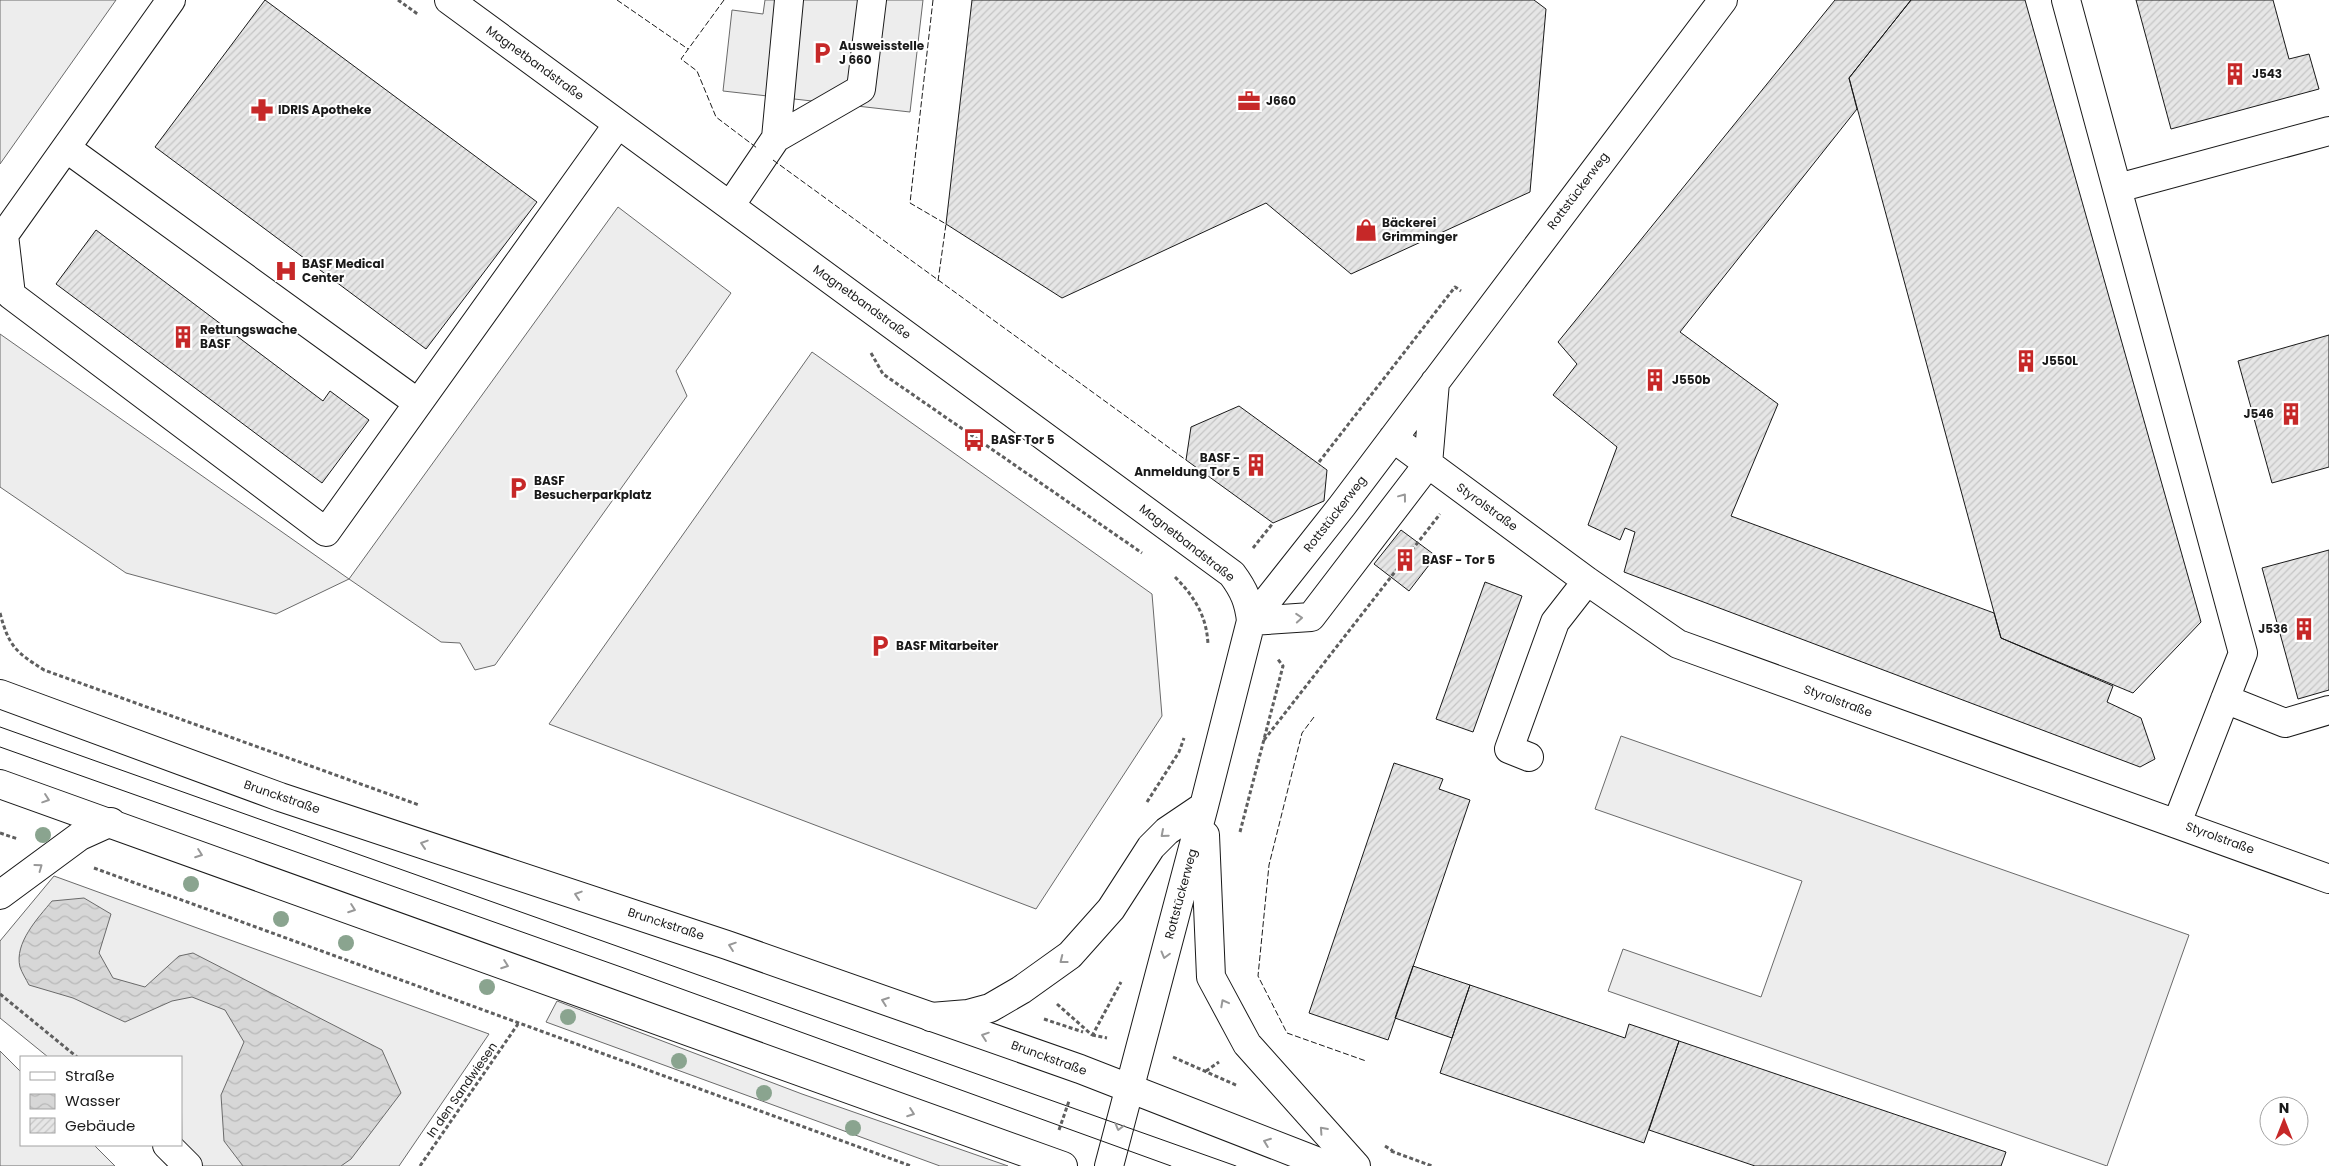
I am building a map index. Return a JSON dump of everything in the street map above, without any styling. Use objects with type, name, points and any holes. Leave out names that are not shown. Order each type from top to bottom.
[{"type":"street","points":[[171,0],[4,236],[11,295],[326,532],[618,124]]},
{"type":"street","name":"Magnetbandstraße","points":[[449,0],[1232,574],[1244,590],[1251,621]]},
{"type":"street","points":[[776,138],[789,0]]},
{"type":"street","points":[[730,206],[776,138],[861,89],[872,0]]},
{"type":"street","name":"Rottstückerweg","points":[[1109,1166],[1251,621],[1394,438],[1723,0]]},
{"type":"street","points":[[2066,0],[2242,654],[2177,823]]},
{"type":"street","points":[[2118,188],[2329,131]]},
{"type":"street","points":[[66,148],[418,403]]},
{"type":"street","points":[[1251,621],[1311,617],[1428,464],[1435,382]]},
{"type":"street","name":"Styrolstraße","points":[[1394,438],[1587,581],[1678,644],[2329,879]]},
{"type":"street","points":[[1529,757],[1508,749],[1555,622],[1587,581]]},
{"type":"street","name":"Brunckstraße","points":[[0,694],[280,797],[728,944],[1130,1088],[1329,1166]]},
{"type":"street","points":[[2225,699],[2285,723],[2329,710]]},
{"type":"street","points":[[0,784],[111,822],[1063,1166]]},
{"type":"street","points":[[931,1017],[968,1014],[990,1008],[1021,990],[1070,955],[1111,909],[1151,847],[1167,831],[1204,806]]},
{"type":"street","points":[[1204,806],[1210,977],[1246,1044],[1356,1166]]},
{"type":"street","points":[[0,895],[80,836],[111,822]]},
{"type":"street","points":[[168,1146],[188,1166]]},
{"type":"path","points":[[398,0],[421,17]]},
{"type":"path","points":[[1319,462],[1455,287],[1487,312]]},
{"type":"path","points":[[870,350],[883,374],[1148,557]]},
{"type":"path","points":[[1262,743],[1460,488]]},
{"type":"path","points":[[1172,574],[1188,589],[1202,610],[1207,631],[1208,649]]},
{"type":"path","points":[[1239,835],[1283,666],[1251,621]]},
{"type":"path","points":[[1144,808],[1179,752],[1186,734]]},
{"type":"path","points":[[0,833],[910,1166]]},
{"type":"path","points":[[0,994],[76,1056]]},
{"type":"path","name":"In den Sandwiesen","points":[[420,1166],[518,1024]]},
{"type":"path","points":[[1377,1141],[1393,1151],[1432,1166]]},
{"type":"shaded area","points":[[0,0],[116,0],[0,164]]},
{"type":"shaded area","name":"Ausweisstelle J 660","points":[[765,0],[923,0],[910,112],[723,91],[732,10],[763,14]]},
{"type":"shaded area","name":"BASF Besucherparkplatz","points":[[618,207],[731,293],[676,371],[687,396],[495,665],[475,670],[460,643],[441,642],[349,579]]},
{"type":"shaded area","points":[[0,334],[349,579],[276,614],[126,573],[0,487]]},
{"type":"shaded area","name":"BASF Mitarbeiter","points":[[812,352],[1152,594],[1162,716],[1036,909],[549,724]]},
{"type":"shaded area","points":[[1621,736],[2189,935],[2107,1166],[1608,991],[1623,949],[1761,997],[1802,881],[1595,809]]},
{"type":"shaded area","points":[[54,876],[489,1034],[399,1166],[182,1166],[182,1056],[47,1056],[0,1018],[0,941]]},
{"type":"shaded area","points":[[557,1001],[802,1094],[1008,1166],[940,1166],[546,1022]]},
{"type":"shaded area","points":[[0,1051],[20,1071],[20,1146],[95,1146],[115,1166],[0,1166]]},
{"type":"water","points":[[84,898],[111,914],[99,953],[113,978],[145,987],[179,956],[193,953],[382,1050],[401,1093],[351,1159],[341,1166],[243,1166],[224,1141],[221,1095],[244,1042],[225,1010],[192,997],[172,1001],[125,1022],[73,998],[29,985],[20,967],[19,958],[20,949],[28,931],[52,901]]},
{"type":"building","points":[[265,0],[537,202],[426,349],[155,147]]},
{"type":"building","name":"J660","points":[[972,0],[1534,0],[1546,9],[1530,192],[1351,274],[1266,203],[1062,298],[946,224]]},
{"type":"building","name":"J550b","points":[[1835,0],[1911,0],[1849,78],[1857,109],[1680,332],[1778,404],[1731,516],[1994,613],[2001,638],[2113,686],[2107,702],[2141,718],[2155,759],[2140,767],[1624,572],[1635,532],[1625,528],[1620,540],[1588,525],[1617,447],[1553,395],[1577,364],[1558,342]]},
{"type":"building","name":"J550L","points":[[1911,0],[2025,0],[2201,622],[2133,693],[2001,638],[1849,78]]},
{"type":"building","name":"J543","points":[[2136,0],[2273,0],[2289,59],[2309,54],[2319,89],[2171,129]]},
{"type":"building","name":"Rettungswache BASF","points":[[96,230],[323,401],[330,391],[369,420],[322,483],[56,284]]},
{"type":"building","name":"J546","points":[[2329,335],[2329,467],[2272,483],[2238,361]]},
{"type":"building","name":"BASF - Anmeldung Tor 5","points":[[1239,406],[1327,470],[1324,501],[1273,523],[1186,460],[1191,427]]},
{"type":"building","name":"BASF - Tor 5","points":[[1401,530],[1436,556],[1409,591],[1374,564]]},
{"type":"building","name":"J536","points":[[2329,550],[2329,690],[2298,699],[2262,568]]},
{"type":"building","points":[[1485,582],[1522,596],[1473,732],[1436,719]]},
{"type":"building","points":[[1394,763],[1443,779],[1439,789],[1470,800],[1388,1040],[1309,1013]]},
{"type":"building","points":[[1413,966],[1470,985],[1452,1038],[1395,1018]]},
{"type":"building","points":[[1470,985],[1625,1038],[1629,1024],[1679,1041],[1644,1143],[1440,1073]]},
{"type":"building","points":[[1679,1041],[2006,1152],[2001,1166],[1755,1166],[1649,1130]]},
{"type":"tram line","points":[[0,727],[1236,1166]]},
{"type":"tram line","points":[[0,747],[621,967],[1171,1166]]},
{"type":"fence","points":[[617,0],[688,49]]},
{"type":"fence","points":[[724,0],[681,59],[697,71],[716,117],[757,148]]},
{"type":"fence","points":[[933,0],[910,203],[946,224],[938,281]]},
{"type":"fence","points":[[773,160],[1186,460]]},
{"type":"fence","points":[[1314,717],[1302,733],[1269,865],[1258,976],[1287,1033],[1366,1061]]},
{"type":"place","name":"Ausweisstelle J 660","points":[[822,53]]},
{"type":"place","name":"J543","points":[[2235,74]]},
{"type":"place","name":"J660","points":[[1249,101]]},
{"type":"place","name":"IDRIS Apotheke","points":[[262,110]]},
{"type":"place","name":"Bäckerei Grimminger","points":[[1366,230]]},
{"type":"place","name":"BASF Medical Center","points":[[286,271]]},
{"type":"place","name":"Rettungswache BASF","points":[[183,337]]},
{"type":"place","name":"J550L","points":[[2026,361]]},
{"type":"place","name":"J550b","points":[[1655,380]]},
{"type":"place","name":"J546","points":[[2291,414]]},
{"type":"place","name":"BASF Tor 5","points":[[974,440]]},
{"type":"place","name":"BASF - Anmeldung Tor 5","points":[[1256,465]]},
{"type":"place","name":"BASF Besucherparkplatz","points":[[518,488]]},
{"type":"place","name":"BASF - Tor 5","points":[[1405,560]]},
{"type":"place","name":"J536","points":[[2304,629]]},
{"type":"place","name":"BASF Mitarbeiter","points":[[880,646]]}]
